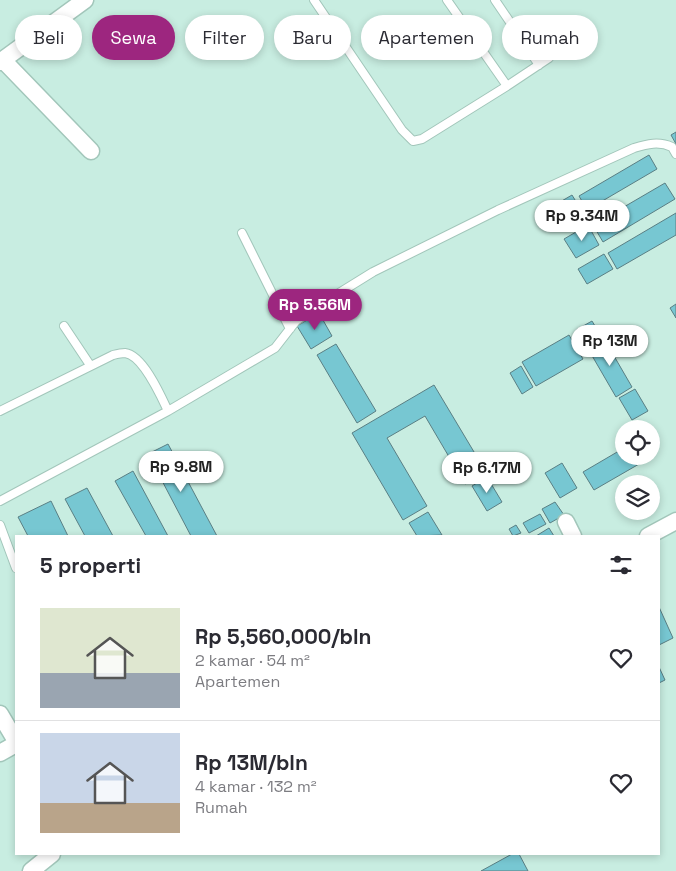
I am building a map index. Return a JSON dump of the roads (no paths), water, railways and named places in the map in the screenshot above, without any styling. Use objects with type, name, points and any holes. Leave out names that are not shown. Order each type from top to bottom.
[{"type":"street","points":[[85,0],[2,61],[91,151]]},
{"type":"street","points":[[650,535],[676,521]]},
{"type":"street","points":[[0,714],[15,740]]},
{"type":"street","points":[[0,753],[15,743]]},
{"type":"street","points":[[31,871],[51,855]]},
{"type":"lane","points":[[314,0],[402,130],[412,141],[422,139],[546,60]]},
{"type":"lane","points":[[447,0],[507,86]]},
{"type":"lane","points":[[495,0],[539,65]]},
{"type":"lane","points":[[0,502],[168,410],[275,348],[296,321],[373,272],[498,210],[634,148],[648,143],[659,143],[672,147],[676,154]]},
{"type":"lane","points":[[242,233],[290,329]]},
{"type":"lane","points":[[64,326],[90,365]]},
{"type":"lane","points":[[0,410],[90,365],[113,355],[127,353],[140,362],[157,388],[168,410]]},
{"type":"lane","points":[[0,525],[15,565]]}]
